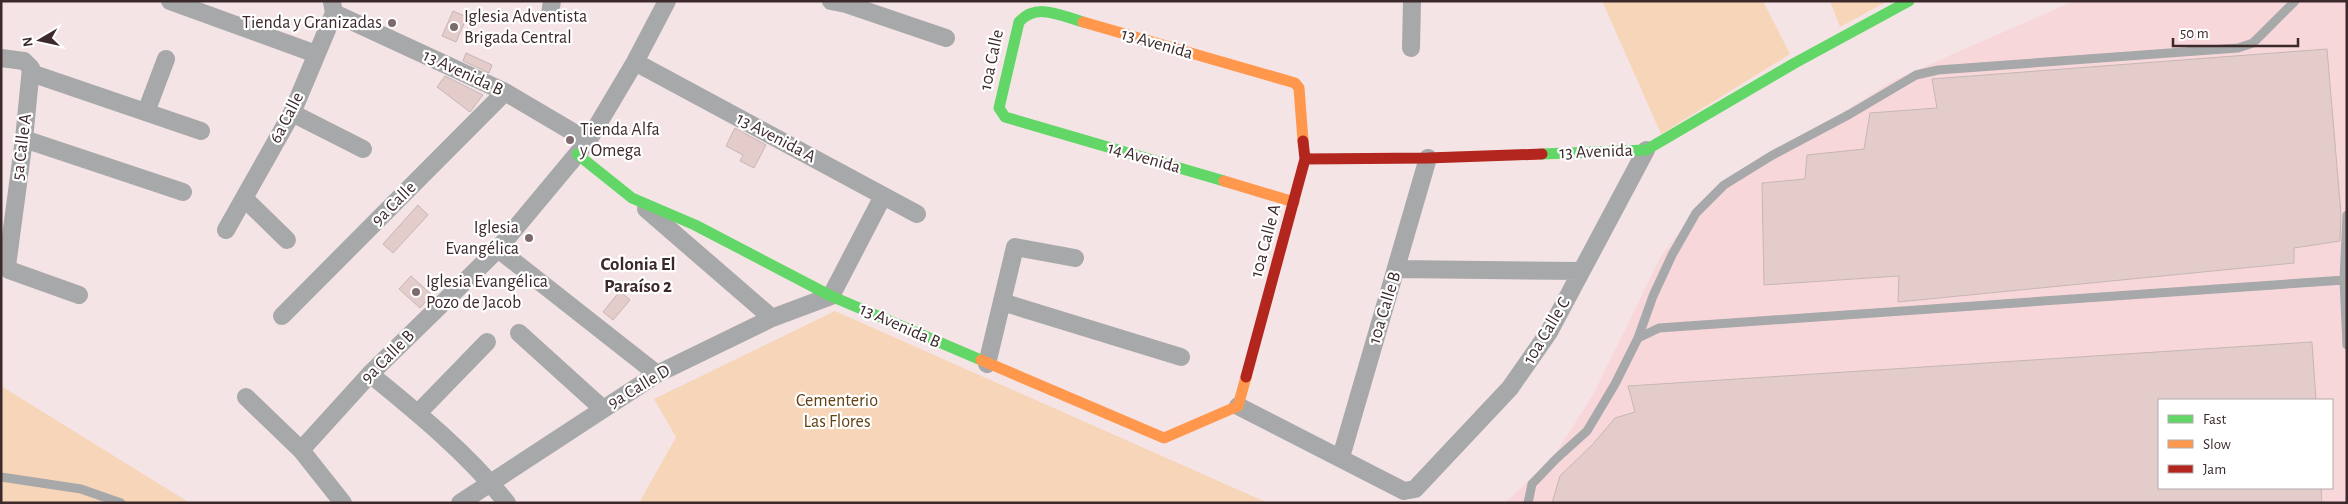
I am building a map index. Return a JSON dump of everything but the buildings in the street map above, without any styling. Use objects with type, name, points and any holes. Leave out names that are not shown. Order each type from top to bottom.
[{"type":"street","points":[[170,1],[316,54]]},
{"type":"street","name":"9a Calle B","points":[[301,450],[370,374],[498,249],[583,148],[635,62],[667,1]]},
{"type":"street","points":[[831,1],[846,4],[946,38]]},
{"type":"street","points":[[1411,48],[1412,1]]},
{"type":"street","name":"13 Avenida","points":[[1305,159],[1428,158],[1646,150],[1793,64],[1909,1]]},
{"type":"street","name":"6a Calle","points":[[226,230],[292,113],[333,7]]},
{"type":"street","name":"13 Avenida B","points":[[333,7],[505,92],[583,148],[632,198],[695,225],[831,296],[1164,438],[1238,406]]},
{"type":"street","name":"13 Avenida","points":[[1021,19],[1026,14],[1039,10],[1295,82]]},
{"type":"street","name":"10a Calle","points":[[999,108],[1017,25],[1021,19]]},
{"type":"street","points":[[1,58],[202,131]]},
{"type":"street","points":[[146,112],[166,59]]},
{"type":"street","name":"13 Avenida A","points":[[635,62],[917,214]]},
{"type":"street","name":"5a Calle A","points":[[27,67],[24,139],[7,266],[9,270],[79,295]]},
{"type":"street","name":"10a Calle A","points":[[1238,406],[1305,159],[1299,88],[1295,82]]},
{"type":"street","name":"9a Calle","points":[[282,316],[505,92]]},
{"type":"street","name":"14 Avenida","points":[[999,108],[1005,117],[1294,202]]},
{"type":"street","points":[[292,113],[363,149]]},
{"type":"street","points":[[24,139],[183,192]]},
{"type":"street","name":"10a Calle C","points":[[1341,457],[1404,491],[1415,489],[1515,381],[1549,332],[1646,150]]},
{"type":"street","name":"10a Calle B","points":[[1341,457],[1428,158]]},
{"type":"street","points":[[831,296],[883,196]]},
{"type":"street","points":[[244,198],[287,240]]},
{"type":"street","points":[[632,198],[772,318]]},
{"type":"street","points":[[987,364],[1015,247],[1075,258]]},
{"type":"street","points":[[498,249],[658,374]]},
{"type":"street","points":[[1397,269],[1581,271]]},
{"type":"street","name":"9a Calle D","points":[[460,503],[658,374],[772,318],[831,296]]},
{"type":"street","points":[[1002,302],[1181,357]]},
{"type":"street","points":[[519,333],[604,409]]},
{"type":"street","points":[[418,413],[487,342]]},
{"type":"street","points":[[370,374],[418,413],[491,483],[507,503]]},
{"type":"street","points":[[246,397],[301,450],[344,503]]},
{"type":"street","points":[[1238,406],[1341,457]]},
{"type":"lane","points":[[1528,503],[1532,484],[1587,431],[1638,338],[1653,296],[1672,255],[1696,213],[1724,186],[1772,156],[1850,114],[1916,75],[1938,70],[2245,47],[2253,42],[2296,1]]},
{"type":"lane","points":[[2347,215],[2347,345]]},
{"type":"lane","points":[[1638,338],[1659,328],[2346,278]]},
{"type":"lane","points":[[1,477],[81,489],[121,503]]},
{"type":"shaded area","points":[[2074,1],[2347,1],[2347,503],[1505,503],[1553,457],[1593,395],[1661,256],[1699,207],[1733,182],[1894,80]]},
{"type":"green space","points":[[1605,1],[1763,1],[1790,54],[1661,134],[1603,3]]},
{"type":"green space","points":[[1830,1],[1888,1],[1840,27]]},
{"type":"green space","name":"Cementerio Las Flores","points":[[835,311],[1268,503],[639,503],[676,437],[654,399]]},
{"type":"green space","points":[[1,386],[190,503],[1,503]]},
{"type":"traffic: fast","points":[[1542,154],[1646,150],[1793,64],[1909,1]]},
{"type":"traffic: fast","points":[[1083,22],[1050,12],[1034,13],[1026,16],[1019,22],[999,108],[1005,117],[1224,181]]},
{"type":"traffic: fast","points":[[577,154],[632,198],[695,225],[831,296],[981,360]]},
{"type":"traffic: slow","points":[[1083,22],[1295,83],[1299,88],[1303,141]]},
{"type":"traffic: slow","points":[[1224,181],[1294,202]]},
{"type":"traffic: slow","points":[[981,360],[1164,438],[1238,406],[1246,377]]},
{"type":"traffic: jam","points":[[1246,377],[1305,159],[1303,141]]},
{"type":"traffic: jam","points":[[1305,159],[1428,158],[1542,154]]},
{"type":"place","name":"Tienda y Granizadas","points":[[392,23]]},
{"type":"place","name":"Iglesia Adventista Brigada Central","points":[[454,27]]},
{"type":"place","name":"Tienda Alfa y Omega","points":[[570,140]]},
{"type":"place","name":"Iglesia Evangélica","points":[[529,238]]},
{"type":"place","name":"Iglesia Evangélica Pozo de Jacob","points":[[416,292]]},
{"type":"district","name":"Colonia El Paraíso 2","points":[[638,275]]}]
